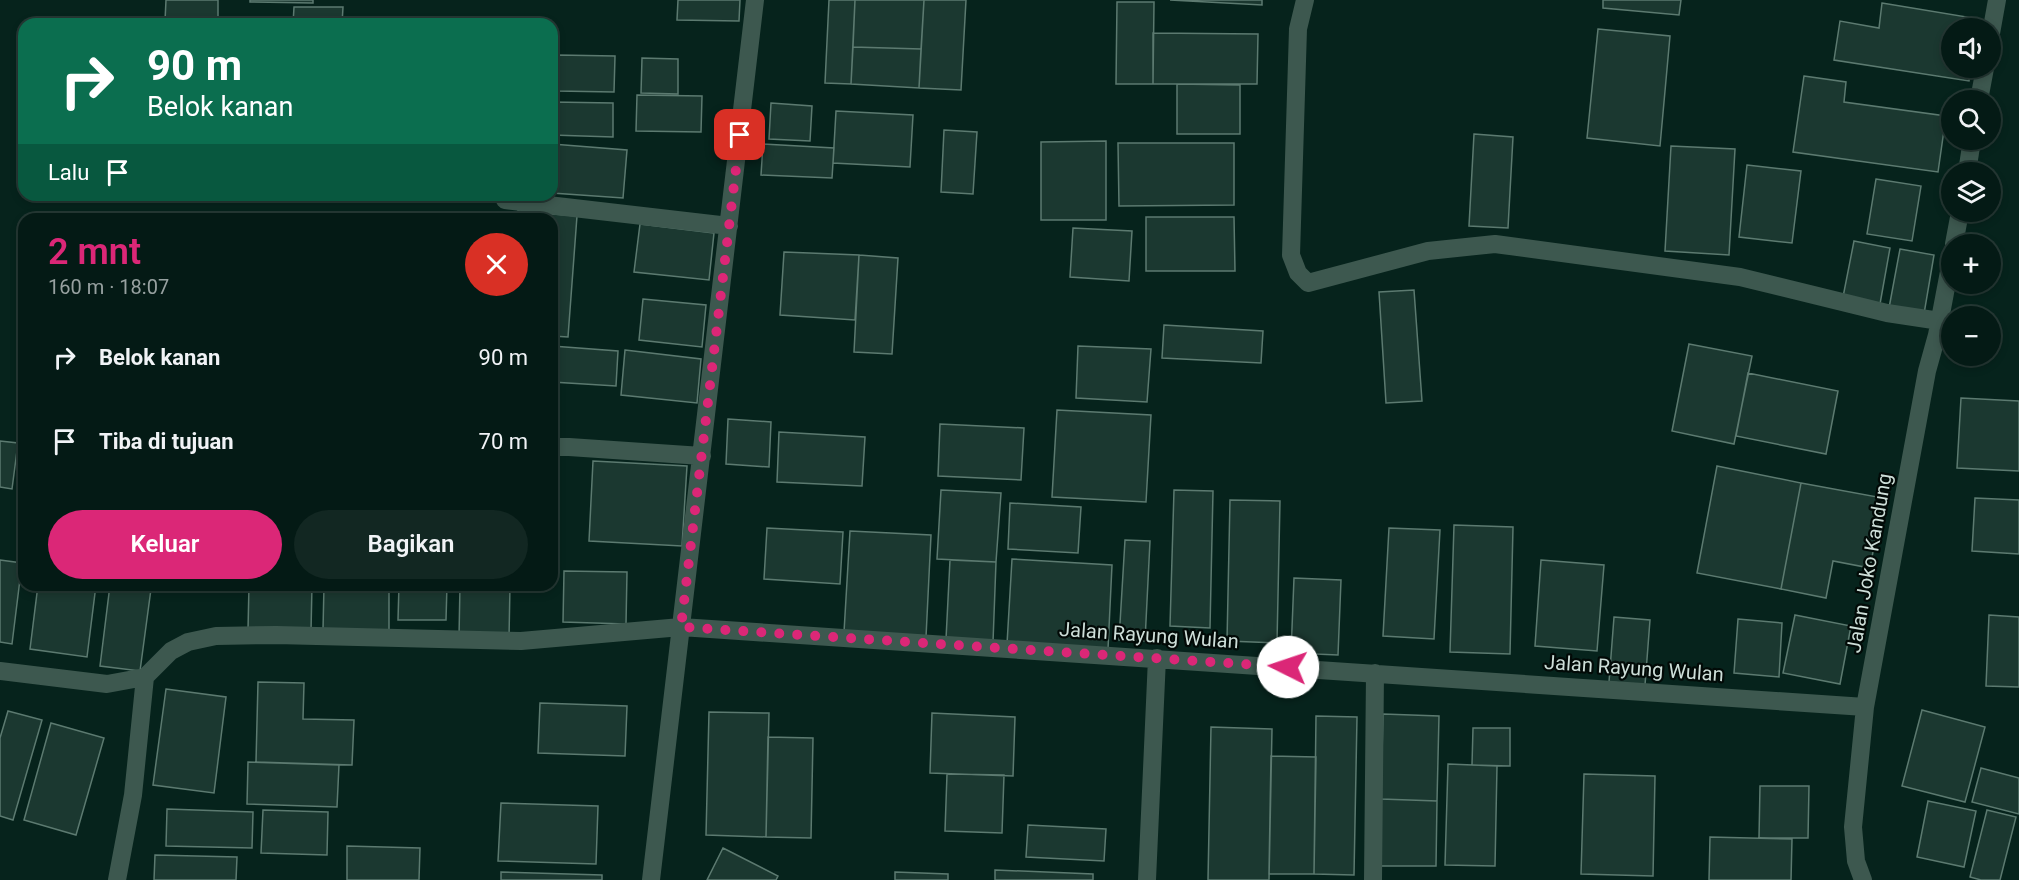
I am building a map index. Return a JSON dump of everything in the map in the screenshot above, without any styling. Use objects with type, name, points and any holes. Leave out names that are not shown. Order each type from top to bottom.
[{"type":"street","points":[[651,880],[755,0]]},
{"type":"street","points":[[1305,0],[1298,29],[1291,255],[1299,273],[1308,283],[1428,251],[1495,244],[1740,278],[1887,313],[1939,322]]},
{"type":"street","points":[[1994,18],[1997,0]]},
{"type":"street","points":[[514,201],[729,226]]},
{"type":"street","name":"Jalan Joko Kandung","points":[[1863,880],[1856,861],[1853,827],[1865,707],[1927,371],[1945,294]]},
{"type":"street","points":[[558,447],[702,456]]},
{"type":"street","name":"Jalan Rayung Wulan","points":[[145,677],[171,651],[188,642],[216,636],[286,635],[521,641],[681,627],[1865,707]]},
{"type":"street","points":[[1147,880],[1157,658]]},
{"type":"street","points":[[0,671],[107,684],[145,677],[133,795],[117,880]]},
{"type":"street","points":[[1373,880],[1375,673]]},
{"type":"building","points":[[166,0],[218,0],[218,18],[165,18]]},
{"type":"building","points":[[250,0],[313,0],[313,3],[250,2]]},
{"type":"building","points":[[678,0],[740,0],[739,21],[677,20]]},
{"type":"building","points":[[829,0],[855,0],[851,84],[825,83]]},
{"type":"building","points":[[855,0],[924,0],[921,49],[853,47]]},
{"type":"building","points":[[924,0],[966,0],[961,90],[919,88]]},
{"type":"building","points":[[1170,0],[1262,0],[1262,5]]},
{"type":"building","points":[[1603,0],[1681,0],[1679,15],[1603,8]]},
{"type":"building","points":[[1117,2],[1154,2],[1153,84],[1116,84]]},
{"type":"building","points":[[1882,3],[1973,18],[1941,18],[1941,77],[1834,60],[1840,21],[1879,28]]},
{"type":"building","points":[[294,7],[343,7],[342,18],[293,18]]},
{"type":"building","points":[[1598,29],[1670,36],[1660,146],[1587,138]]},
{"type":"building","points":[[1153,33],[1258,34],[1257,84],[1153,84]]},
{"type":"building","points":[[853,47],[921,49],[919,88],[851,84]]},
{"type":"building","points":[[558,55],[615,56],[614,92],[558,91]]},
{"type":"building","points":[[642,58],[678,59],[678,94],[641,93]]},
{"type":"building","points":[[1804,76],[1846,82],[1844,102],[1941,115],[1941,150],[1938,172],[1793,152]]},
{"type":"building","points":[[1950,78],[1969,78],[1969,81]]},
{"type":"building","points":[[1177,84],[1240,85],[1240,134],[1177,134]]},
{"type":"building","points":[[637,95],[702,96],[701,132],[636,131]]},
{"type":"building","points":[[558,102],[613,103],[613,137],[558,135]]},
{"type":"building","points":[[771,103],[812,106],[810,141],[769,139]]},
{"type":"building","points":[[836,111],[913,115],[910,167],[833,163]]},
{"type":"building","points":[[944,130],[977,132],[973,194],[941,192]]},
{"type":"building","points":[[1474,134],[1513,137],[1508,228],[1469,226]]},
{"type":"building","points":[[1106,141],[1106,220],[1041,220],[1041,142]]},
{"type":"building","points":[[1118,143],[1234,143],[1234,205],[1119,206]]},
{"type":"building","points":[[558,144],[627,150],[623,198],[558,193]]},
{"type":"building","points":[[763,144],[834,148],[832,178],[761,175]]},
{"type":"building","points":[[1671,146],[1735,149],[1729,255],[1665,251]]},
{"type":"building","points":[[1747,165],[1801,171],[1792,243],[1739,237]]},
{"type":"building","points":[[1876,179],[1921,186],[1912,241],[1867,234]]},
{"type":"building","points":[[518,211],[542,213],[518,213]]},
{"type":"building","points":[[558,214],[577,216],[568,337],[558,336]]},
{"type":"building","points":[[1146,217],[1234,217],[1235,271],[1146,271]]},
{"type":"building","points":[[640,224],[714,233],[709,280],[634,272]]},
{"type":"building","points":[[1073,228],[1132,231],[1129,281],[1070,277]]},
{"type":"building","points":[[1854,241],[1890,248],[1880,304],[1843,297]]},
{"type":"building","points":[[1900,249],[1934,255],[1924,314],[1889,308]]},
{"type":"building","points":[[784,252],[859,255],[855,320],[780,315]]},
{"type":"building","points":[[859,255],[898,258],[892,354],[854,352]]},
{"type":"building","points":[[1414,290],[1422,401],[1386,403],[1379,292]]},
{"type":"building","points":[[643,299],[706,305],[702,347],[639,340]]},
{"type":"building","points":[[1164,325],[1263,331],[1261,363],[1162,358]]},
{"type":"building","points":[[1689,344],[1752,356],[1734,444],[1672,431]]},
{"type":"building","points":[[558,346],[618,351],[616,386],[558,382]]},
{"type":"building","points":[[1078,346],[1151,349],[1147,402],[1076,398]]},
{"type":"building","points":[[625,350],[701,359],[697,403],[621,395]]},
{"type":"building","points":[[1748,373],[1838,391],[1826,454],[1736,436]]},
{"type":"building","points":[[1961,398],[2019,401],[2019,471],[1957,468]]},
{"type":"building","points":[[1057,410],[1151,415],[1146,502],[1052,497]]},
{"type":"building","points":[[728,419],[771,422],[769,467],[726,464]]},
{"type":"building","points":[[940,424],[1024,428],[1021,480],[938,476]]},
{"type":"building","points":[[779,432],[865,437],[862,486],[777,482]]},
{"type":"building","points":[[0,441],[18,443],[12,489],[0,487]]},
{"type":"building","points":[[593,461],[687,466],[682,546],[589,541]]},
{"type":"building","points":[[1717,466],[1801,483],[1781,589],[1697,573]]},
{"type":"building","points":[[1801,483],[1883,498],[1870,568],[1833,561],[1826,598],[1781,589]]},
{"type":"building","points":[[941,490],[1001,493],[996,562],[937,559]]},
{"type":"building","points":[[1174,490],[1213,491],[1210,628],[1170,626]]},
{"type":"building","points":[[1975,498],[2019,500],[2019,554],[1972,551]]},
{"type":"building","points":[[1230,500],[1280,501],[1277,643],[1227,641]]},
{"type":"building","points":[[1010,503],[1081,507],[1078,553],[1008,549]]},
{"type":"building","points":[[1454,525],[1513,527],[1510,654],[1450,652]]},
{"type":"building","points":[[767,528],[843,532],[840,584],[764,579]]},
{"type":"building","points":[[1389,528],[1440,530],[1434,639],[1383,636]]},
{"type":"building","points":[[850,531],[931,535],[926,637],[844,632]]},
{"type":"building","points":[[1125,540],[1150,541],[1145,641],[1119,640]]},
{"type":"building","points":[[1012,559],[1112,565],[1108,649],[1007,644]]},
{"type":"building","points":[[0,560],[18,562],[19,591],[12,644],[0,642]]},
{"type":"building","points":[[950,560],[996,562],[993,642],[946,639]]},
{"type":"building","points":[[1541,560],[1604,565],[1597,651],[1535,646]]},
{"type":"building","points":[[564,571],[627,572],[626,624],[563,622]]},
{"type":"building","points":[[1294,578],[1341,580],[1338,655],[1291,653]]},
{"type":"building","points":[[37,591],[95,591],[87,657],[30,649]]},
{"type":"building","points":[[109,591],[151,591],[140,671],[100,666]]},
{"type":"building","points":[[249,591],[312,591],[311,631],[248,630]]},
{"type":"building","points":[[324,591],[389,591],[389,631],[323,630]]},
{"type":"building","points":[[399,591],[447,591],[446,620],[398,620]]},
{"type":"building","points":[[460,591],[510,591],[509,638],[459,637]]},
{"type":"building","points":[[1795,615],[1851,626],[1840,684],[1783,673]]},
{"type":"building","points":[[1989,615],[2019,617],[2019,687],[1986,686]]},
{"type":"building","points":[[1614,617],[1650,620],[1645,685],[1609,682]]},
{"type":"building","points":[[1738,619],[1782,623],[1779,677],[1734,673]]},
{"type":"building","points":[[258,682],[304,683],[303,719],[354,720],[352,765],[256,762]]},
{"type":"building","points":[[166,689],[226,697],[214,793],[153,785]]},
{"type":"building","points":[[540,703],[627,706],[625,756],[538,753]]},
{"type":"building","points":[[1922,710],[1985,727],[1965,802],[1902,786]]},
{"type":"building","points":[[8,711],[42,720],[13,820],[0,816],[0,738]]},
{"type":"building","points":[[709,712],[769,713],[766,837],[706,835]]},
{"type":"building","points":[[932,713],[1015,717],[1013,776],[930,773]]},
{"type":"building","points":[[1383,714],[1439,716],[1437,801],[1381,799]]},
{"type":"building","points":[[1316,716],[1357,717],[1354,875],[1314,874]]},
{"type":"building","points":[[51,723],[104,738],[76,835],[24,820]]},
{"type":"building","points":[[1211,727],[1272,729],[1269,880],[1208,880]]},
{"type":"building","points":[[1473,728],[1510,728],[1510,766],[1472,765]]},
{"type":"building","points":[[768,737],[813,738],[811,838],[766,837]]},
{"type":"building","points":[[1271,756],[1316,757],[1314,874],[1269,874]]},
{"type":"building","points":[[248,762],[339,765],[337,807],[247,804]]},
{"type":"building","points":[[1448,764],[1497,766],[1495,866],[1445,865]]},
{"type":"building","points":[[1981,768],[2019,778],[2019,814],[1972,802]]},
{"type":"building","points":[[947,774],[1004,775],[1002,833],[945,831]]},
{"type":"building","points":[[1584,774],[1655,776],[1653,876],[1581,874]]},
{"type":"building","points":[[1760,786],[1809,786],[1808,838],[1759,838]]},
{"type":"building","points":[[1381,799],[1437,801],[1436,866],[1380,866]]},
{"type":"building","points":[[1928,801],[1976,811],[1964,867],[1917,857]]},
{"type":"building","points":[[501,803],[598,806],[596,864],[498,861]]},
{"type":"building","points":[[167,809],[253,812],[252,848],[166,846]]},
{"type":"building","points":[[263,810],[328,812],[327,855],[261,853]]},
{"type":"building","points":[[1987,810],[2016,817],[2000,880],[1981,880],[1970,877]]},
{"type":"building","points":[[1028,825],[1106,829],[1104,861],[1026,857]]},
{"type":"building","points":[[1710,837],[1792,839],[1791,880],[1709,880]]},
{"type":"building","points":[[347,846],[420,848],[419,880],[347,880]]},
{"type":"building","points":[[723,848],[778,876],[776,880],[707,880]]},
{"type":"building","points":[[155,855],[237,857],[236,880],[154,880]]},
{"type":"building","points":[[995,870],[1093,874],[1093,880],[995,880]]},
{"type":"building","points":[[501,872],[602,875],[602,880],[501,880]]},
{"type":"building","points":[[895,872],[948,874],[948,880],[895,880]]},
{"type":"route","points":[[740,135],[681,627],[1288,667]]}]
